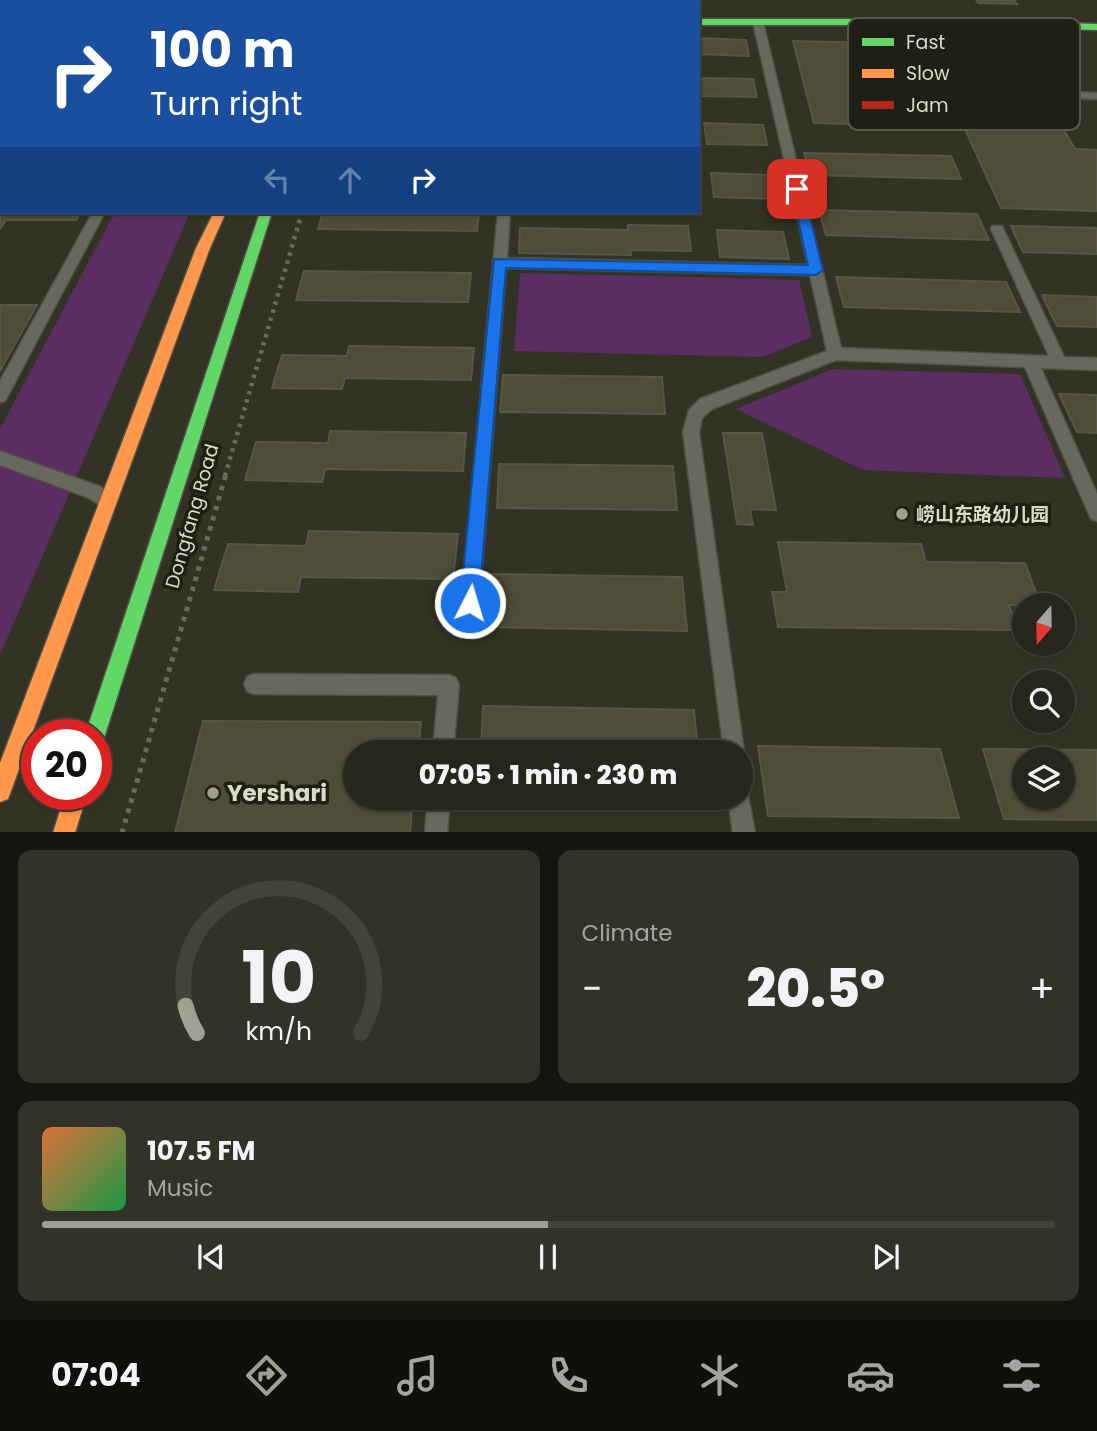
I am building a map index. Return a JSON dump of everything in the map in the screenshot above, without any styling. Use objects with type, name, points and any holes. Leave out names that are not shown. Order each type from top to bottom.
[{"type":"main road","points":[[700,22],[848,22]]},
{"type":"main road","points":[[0,791],[203,248],[219,214]]},
{"type":"main road","name":"Dongfang Road","points":[[101,719],[265,214]]},
{"type":"main road","points":[[64,832],[71,810]]},
{"type":"lane","points":[[758,22],[835,354]]},
{"type":"lane","points":[[0,396],[98,214]]},
{"type":"lane","points":[[470,603],[504,214]]},
{"type":"lane","points":[[997,229],[1059,362]]},
{"type":"lane","points":[[499,263],[816,270]]},
{"type":"lane","points":[[732,740],[691,432],[695,415],[706,404],[835,354],[1097,363]]},
{"type":"lane","points":[[1030,361],[1097,513]]},
{"type":"lane","points":[[0,458],[95,492],[107,502]]},
{"type":"lane","points":[[254,684],[449,685],[444,740]]},
{"type":"lane","points":[[436,832],[438,810]]},
{"type":"lane","points":[[741,810],[744,832]]},
{"type":"path","name":"Dongfang Road","points":[[122,832],[301,214]]},
{"type":"shaded area","points":[[114,214],[189,214],[0,655],[0,429]]},
{"type":"shaded area","points":[[520,273],[799,280],[812,337],[763,357],[514,351]]},
{"type":"shaded area","points":[[833,369],[1020,374],[1065,478],[863,470],[736,409]]},
{"type":"building","points":[[976,0],[1014,0],[1017,4],[978,3]]},
{"type":"building","points":[[700,38],[746,40],[749,56],[700,54]]},
{"type":"building","points":[[793,41],[848,42],[848,124],[814,123]]},
{"type":"building","points":[[700,78],[753,79],[757,97],[700,96]]},
{"type":"building","points":[[704,123],[763,125],[767,145],[707,144]]},
{"type":"building","points":[[965,130],[1064,130],[1075,149],[1097,150],[1097,211],[1001,208]]},
{"type":"building","points":[[804,153],[951,156],[961,179],[810,175]]},
{"type":"building","points":[[711,173],[773,175],[778,199],[714,197]]},
{"type":"building","points":[[819,210],[977,214],[989,240],[826,235]]},
{"type":"building","points":[[0,214],[80,214],[76,220],[6,220],[0,229]]},
{"type":"building","points":[[322,214],[479,214],[477,231],[318,229]]},
{"type":"building","points":[[628,225],[688,226],[691,251],[630,250],[631,255],[519,253],[520,228],[628,230]]},
{"type":"building","points":[[1011,226],[1097,228],[1097,254],[1023,252]]},
{"type":"building","points":[[717,230],[783,232],[789,259],[720,257]]},
{"type":"building","points":[[304,271],[471,273],[468,302],[296,300]]},
{"type":"building","points":[[836,277],[1006,282],[1020,312],[844,307]]},
{"type":"building","points":[[1042,295],[1097,297],[1097,327],[1057,326]]},
{"type":"building","points":[[0,305],[37,305],[0,371]]},
{"type":"building","points":[[349,346],[474,348],[471,380],[345,378],[342,389],[272,388],[282,355],[347,356]]},
{"type":"building","points":[[503,375],[662,377],[665,414],[500,412]]},
{"type":"building","points":[[1059,394],[1097,395],[1097,433],[1077,432]]},
{"type":"building","points":[[330,431],[466,433],[463,471],[325,469],[322,482],[245,480],[256,442],[328,443]]},
{"type":"building","points":[[723,433],[762,433],[776,510],[750,509],[753,525],[737,524]]},
{"type":"building","points":[[499,464],[673,466],[677,510],[497,508]]},
{"type":"building","points":[[309,531],[458,534],[453,579],[301,577],[298,592],[214,590],[228,544],[306,546]]},
{"type":"building","points":[[778,542],[921,544],[926,562],[1025,563],[1036,593],[1012,593],[1012,605],[1009,605],[1012,630],[778,627],[772,592],[787,592]]},
{"type":"building","points":[[491,574],[682,577],[687,631],[488,627]]},
{"type":"building","points":[[483,706],[694,710],[697,740],[482,740]]},
{"type":"building","points":[[203,721],[421,722],[419,740],[343,740],[343,810],[412,810],[410,832],[175,832]]},
{"type":"building","points":[[758,746],[940,749],[959,818],[768,816]]},
{"type":"building","points":[[983,749],[1012,749],[1012,810],[1075,810],[1075,750],[1097,750],[1097,820],[1004,819]]},
{"type":"traffic: fast","points":[[700,22],[848,22]]},
{"type":"traffic: fast","points":[[1080,26],[1097,27]]},
{"type":"traffic: fast","points":[[100,719],[265,214]]},
{"type":"traffic: slow","points":[[0,791],[203,248],[219,214]]},
{"type":"traffic: slow","points":[[64,832],[71,810]]},
{"type":"place","name":"崂山东路幼儿园","points":[[902,514]]},
{"type":"place","name":"Yershari","points":[[213,793]]},
{"type":"route","points":[[470,603],[499,263],[816,270],[797,189]]}]
